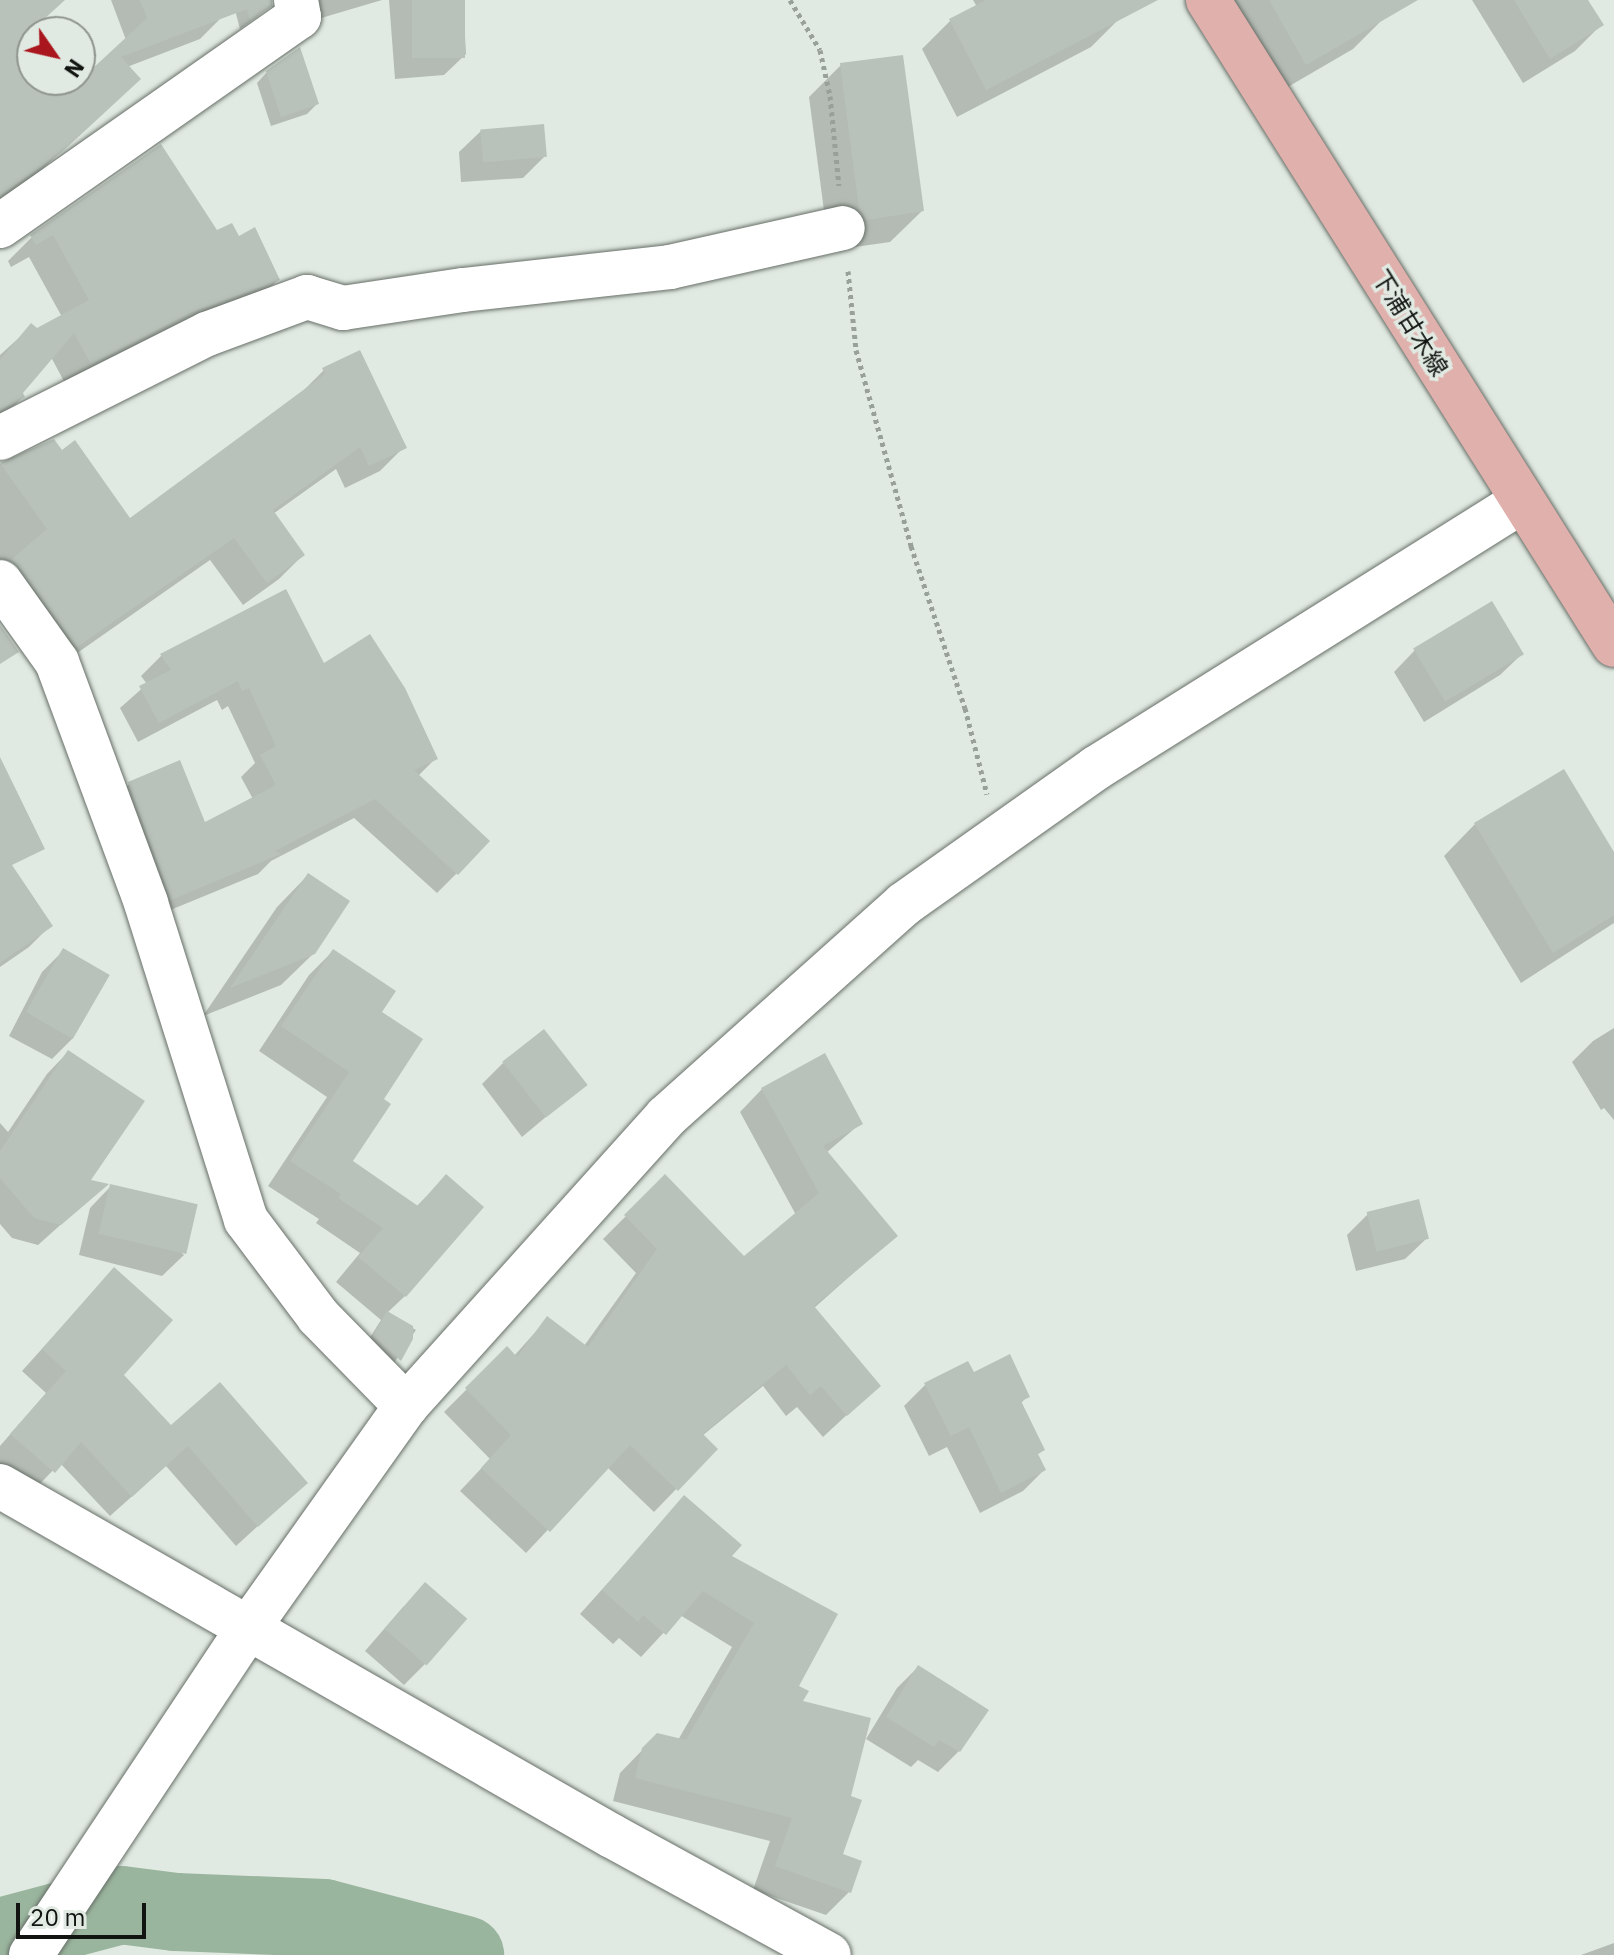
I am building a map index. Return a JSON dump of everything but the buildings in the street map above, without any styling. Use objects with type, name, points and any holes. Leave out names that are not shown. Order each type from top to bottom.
[{"type":"main road","name":"下浦甘木線","points":[[1208,0],[1521,502],[1614,645]]},
{"type":"street","points":[[0,226],[299,17],[296,0]]},
{"type":"street","points":[[0,438],[207,334],[307,297],[343,308],[463,290],[670,267],[843,228]]},
{"type":"street","points":[[31,1955],[243,1638],[406,1406],[666,1117],[904,904],[1096,768],[1521,502]]},
{"type":"street","points":[[0,582],[57,662],[146,903],[246,1220],[318,1316],[406,1406]]},
{"type":"street","points":[[0,1486],[243,1638],[829,1955]]},
{"type":"path","points":[[790,0],[820,50],[830,96],[856,350],[911,546],[965,708],[998,837]]},
{"type":"waterway","points":[[0,1937],[121,1905],[176,1912],[324,1918],[465,1955]]}]
